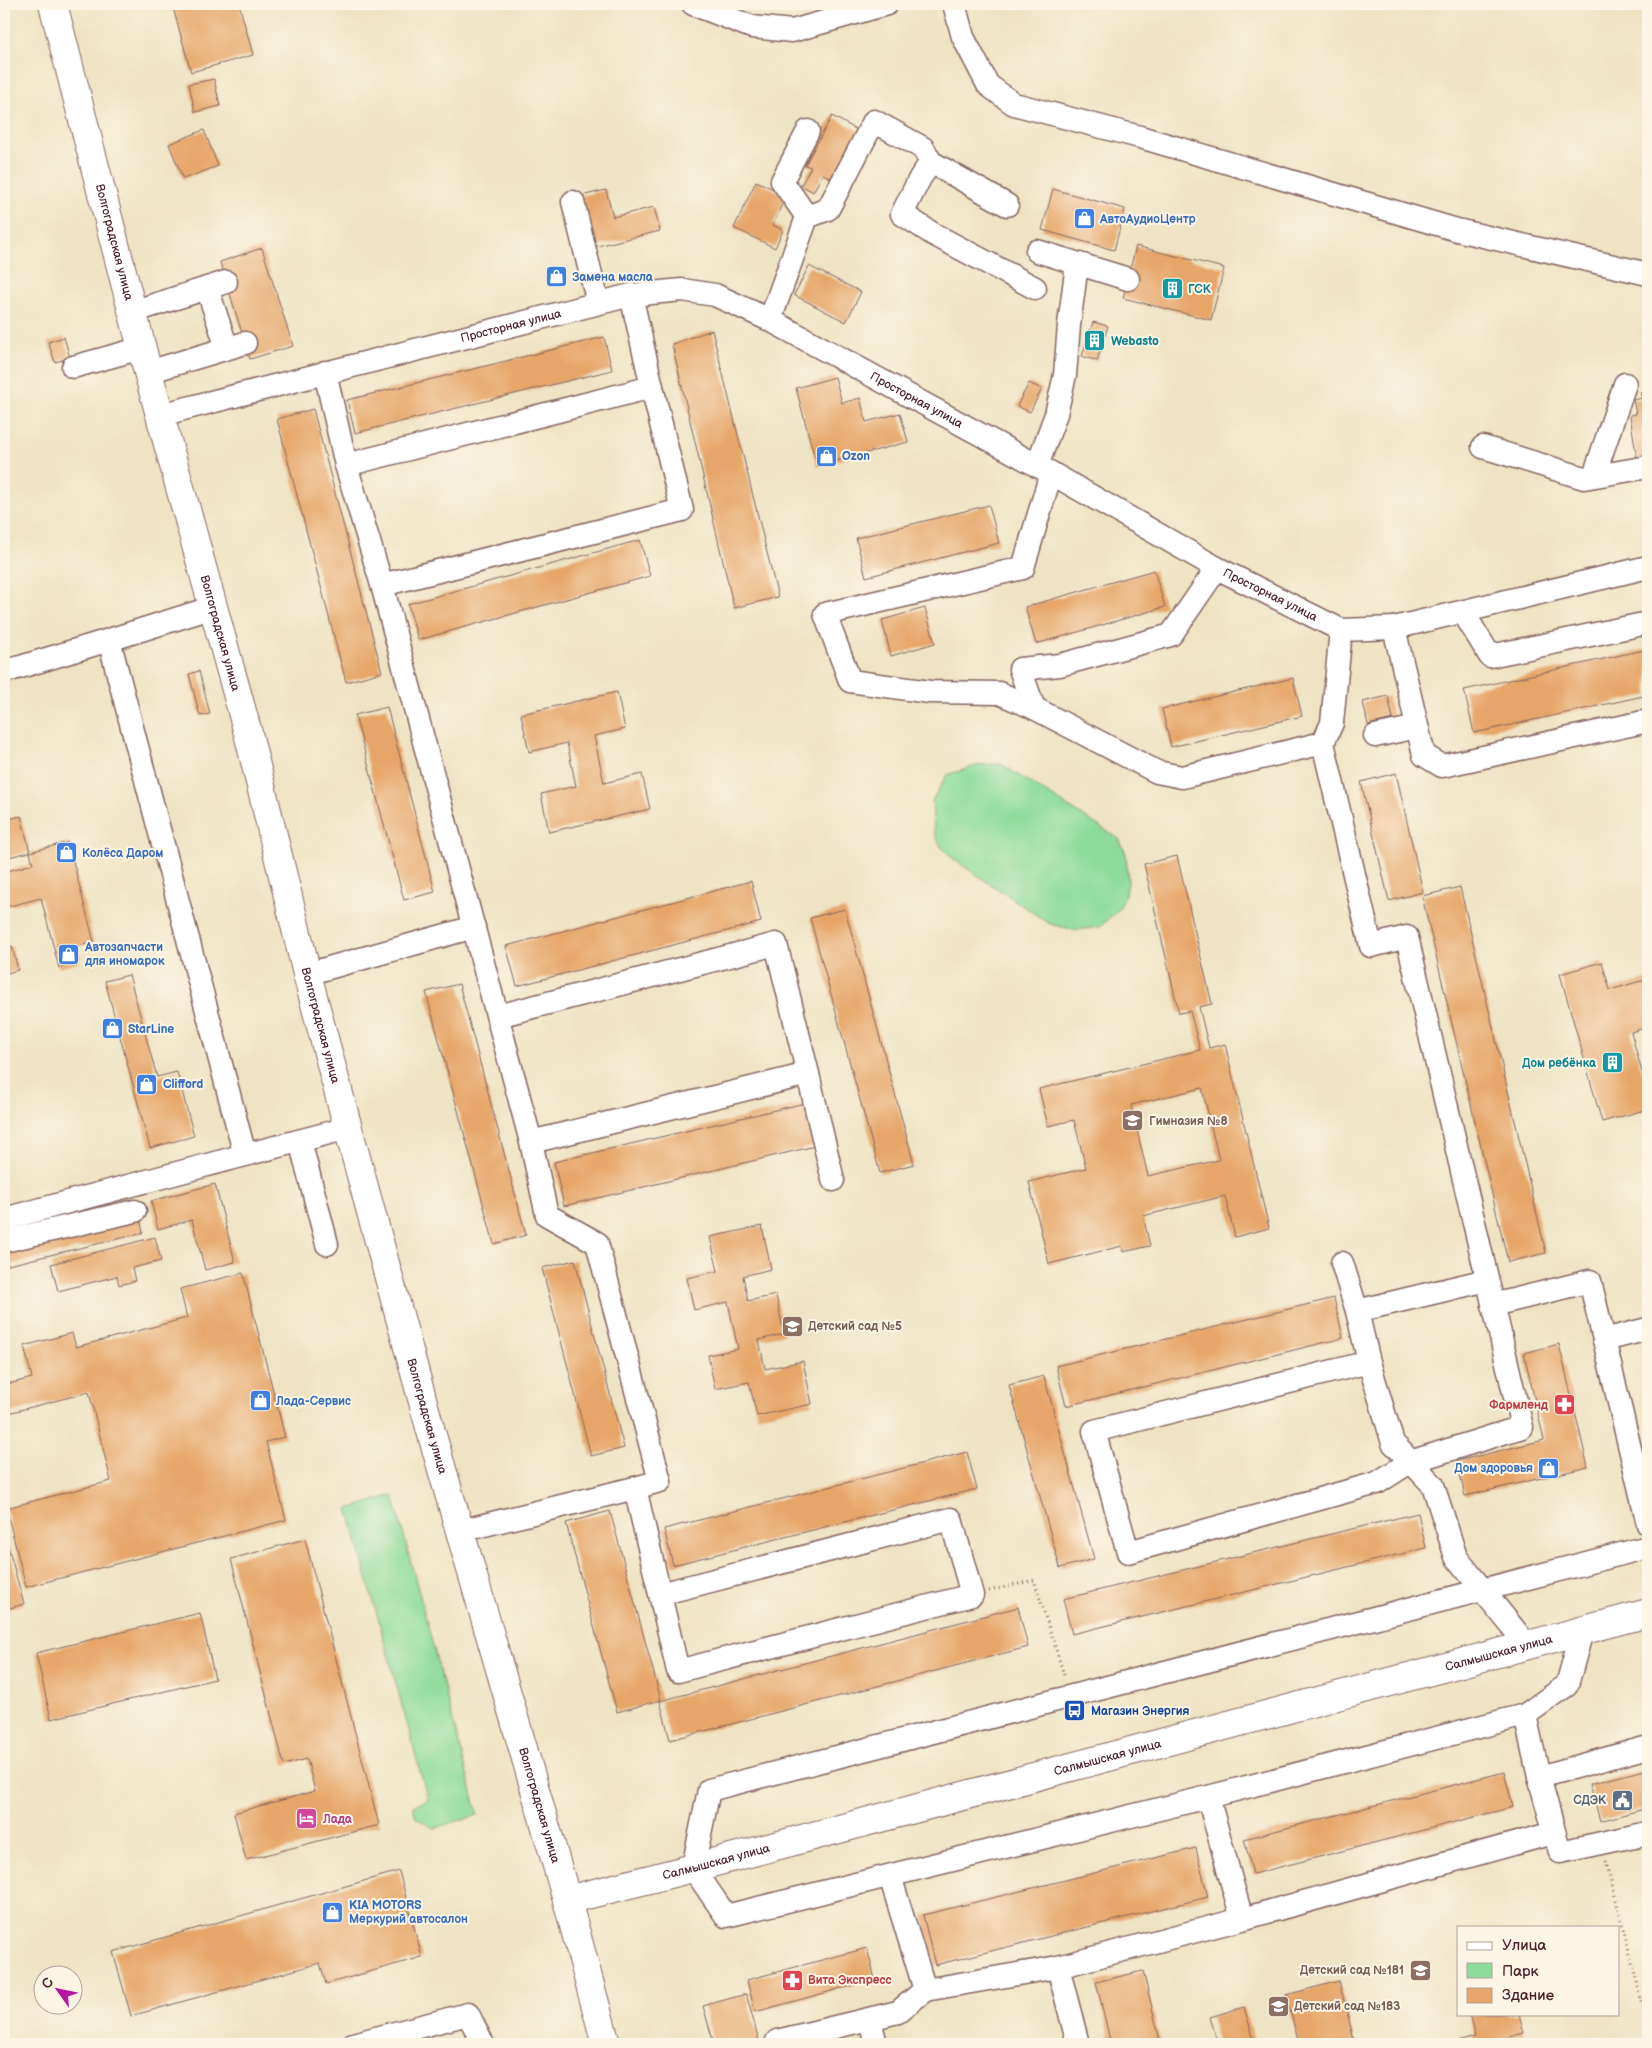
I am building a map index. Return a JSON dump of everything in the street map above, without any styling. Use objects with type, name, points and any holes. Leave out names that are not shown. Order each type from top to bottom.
[{"type":"main road","name":"Волгоградская улица","points":[[53,4],[132,312],[248,733],[307,974],[348,1128],[432,1435],[567,1900],[606,2044]]},
{"type":"main road","name":"Салмышская улица","points":[[567,1900],[1648,1614]]},
{"type":"street","points":[[693,4],[752,27],[792,31],[886,4]]},
{"type":"street","points":[[954,4],[963,37],[988,85],[1014,104],[1140,137],[1457,230],[1648,274]]},
{"type":"street","points":[[807,216],[828,209],[874,121],[923,148],[931,162],[1007,204]]},
{"type":"street","points":[[807,216],[782,181],[808,131]]},
{"type":"street","points":[[931,162],[920,178],[902,214],[933,234],[1035,288]]},
{"type":"street","points":[[573,202],[598,303]]},
{"type":"street","points":[[770,320],[807,216]]},
{"type":"street","points":[[1037,251],[1128,279]]},
{"type":"street","points":[[1076,264],[1065,375],[1024,568],[825,614],[850,681],[930,692],[999,693],[1034,708],[1157,772],[1182,776],[1323,743]]},
{"type":"street","points":[[73,367],[145,360],[236,345],[217,285],[132,312]]},
{"type":"street","name":"Просторная улица","points":[[160,414],[631,295],[682,290],[715,295],[770,320],[1044,469],[1217,568],[1341,630],[1394,628],[1648,567]]},
{"type":"street","points":[[382,585],[682,510],[631,295]]},
{"type":"street","points":[[325,372],[346,465],[382,585],[532,1142],[547,1215],[597,1243],[660,1481],[460,1531]]},
{"type":"street","points":[[1594,476],[1625,384]]},
{"type":"street","points":[[346,465],[652,387]]},
{"type":"street","points":[[1483,447],[1584,478],[1648,467]]},
{"type":"street","points":[[1034,708],[1020,669],[1060,664],[1171,635],[1217,568]]},
{"type":"street","points":[[4,672],[214,606]]},
{"type":"street","points":[[1463,612],[1490,656],[1648,623]]},
{"type":"street","points":[[1394,628],[1424,755],[1442,766],[1648,721]]},
{"type":"street","points":[[1341,630],[1332,723],[1323,743],[1371,946],[1406,938],[1522,1427],[1410,1462],[1377,1483],[1128,1552],[1094,1431],[1369,1362]]},
{"type":"street","points":[[109,640],[245,1155]]},
{"type":"street","points":[[1376,736],[1417,727]]},
{"type":"street","points":[[307,974],[474,927]]},
{"type":"street","points":[[498,1016],[776,944],[833,1180]]},
{"type":"street","points":[[532,1142],[808,1074]]},
{"type":"street","points":[[4,1219],[348,1128]]},
{"type":"street","points":[[300,1141],[327,1244]]},
{"type":"street","points":[[4,1241],[134,1211]]},
{"type":"street","points":[[1342,1264],[1357,1311],[1369,1362],[1393,1443],[1433,1485],[1456,1557],[1527,1646]]},
{"type":"street","points":[[1357,1311],[1487,1280]]},
{"type":"street","points":[[1493,1304],[1590,1281],[1648,1524]]},
{"type":"street","points":[[1604,1340],[1648,1329]]},
{"type":"street","points":[[635,1488],[678,1671],[972,1595],[951,1519],[660,1594]]},
{"type":"street","points":[[1582,1632],[1567,1685],[1525,1715],[1208,1797],[726,1916],[693,1868],[709,1790],[1648,1547]]},
{"type":"street","points":[[1525,1715],[1553,1833],[1560,1852],[1648,1833]]},
{"type":"street","points":[[1539,1777],[1648,1747]]},
{"type":"street","points":[[1208,1797],[1242,1919]]},
{"type":"street","points":[[778,2044],[777,2041],[784,2039],[898,2012],[925,1990],[1058,1967],[1242,1919],[1553,1833]]},
{"type":"street","points":[[890,1876],[925,1990]]},
{"type":"street","points":[[1058,1967],[1078,2044]]},
{"type":"street","points":[[353,2044],[468,2014],[483,2044]]},
{"type":"street","points":[[870,2020],[876,2044]]},
{"type":"path","points":[[972,1595],[1034,1580],[1070,1696]]},
{"type":"path","points":[[1602,1843],[1648,2025]]},
{"type":"green space","points":[[1001,764],[1119,839],[1126,854],[1128,884],[1120,908],[1100,927],[1074,930],[1050,924],[956,861],[941,847],[934,832],[932,801],[947,775],[979,765]]},
{"type":"green space","points":[[393,1495],[478,1815],[434,1828],[416,1818],[413,1806],[428,1800],[348,1509]]},
{"type":"building","points":[[172,4],[239,4],[253,55],[191,72]]},
{"type":"building","points":[[782,4],[805,4],[784,10]]},
{"type":"building","points":[[214,79],[220,106],[195,112],[189,84]]},
{"type":"building","points":[[832,116],[863,133],[836,181],[823,174],[813,192],[801,185],[811,167],[805,165]]},
{"type":"building","points":[[204,130],[218,166],[183,179],[169,144]]},
{"type":"building","points":[[756,181],[786,195],[773,225],[783,230],[775,248],[734,228]]},
{"type":"building","name":"АвтоАудиоЦентр","points":[[1053,189],[1125,209],[1114,250],[1042,230]]},
{"type":"building","points":[[606,190],[613,217],[654,207],[660,231],[593,247],[581,196]]},
{"type":"building","name":"ГСК","points":[[1136,246],[1224,268],[1211,320],[1123,298]]},
{"type":"building","points":[[262,248],[293,346],[250,359],[220,262]]},
{"type":"building","points":[[809,266],[861,292],[846,322],[794,295]]},
{"type":"building","name":"Webasto","points":[[1093,322],[1108,326],[1097,361],[1082,356]]},
{"type":"building","points":[[712,330],[778,597],[734,608],[672,344]]},
{"type":"building","points":[[64,337],[70,358],[55,362],[48,342]]},
{"type":"building","points":[[604,337],[612,370],[355,433],[347,400]]},
{"type":"building","points":[[835,377],[842,403],[860,398],[866,422],[900,413],[908,442],[817,466],[796,388]]},
{"type":"building","points":[[1029,383],[1042,389],[1030,412],[1017,406]]},
{"type":"building","points":[[1648,391],[1648,458],[1637,460],[1630,415],[1636,414],[1633,400],[1642,398],[1640,392]]},
{"type":"building","points":[[313,409],[382,672],[346,682],[277,419]]},
{"type":"building","points":[[989,505],[999,543],[866,577],[856,538]]},
{"type":"building","points":[[640,540],[650,576],[418,640],[408,604]]},
{"type":"building","points":[[1154,570],[1165,607],[1036,644],[1025,607]]},
{"type":"building","points":[[925,608],[935,643],[891,656],[882,620]]},
{"type":"building","points":[[1648,649],[1648,695],[1474,733],[1464,690]]},
{"type":"building","points":[[199,671],[210,714],[200,716],[189,674]]},
{"type":"building","points":[[1293,678],[1302,716],[1171,747],[1162,709]]},
{"type":"building","points":[[617,692],[625,729],[594,736],[604,783],[642,774],[650,809],[549,832],[541,794],[576,786],[567,743],[529,752],[521,714]]},
{"type":"building","points":[[1388,696],[1393,719],[1368,725],[1363,702]]},
{"type":"building","points":[[387,707],[435,892],[404,900],[355,715]]},
{"type":"building","points":[[1396,773],[1423,892],[1389,901],[1361,782]]},
{"type":"building","points":[[21,816],[30,852],[4,858],[4,820]]},
{"type":"building","points":[[68,842],[94,942],[75,947],[79,962],[59,968],[41,898],[6,907],[4,900],[4,872],[33,864],[30,852]]},
{"type":"building","points":[[1177,856],[1212,1004],[1199,1007],[1209,1048],[1225,1044],[1269,1228],[1235,1237],[1225,1196],[1143,1216],[1150,1246],[1123,1252],[1122,1246],[1049,1264],[1029,1182],[1086,1168],[1074,1120],[1048,1126],[1039,1089],[1200,1050],[1190,1011],[1179,1013],[1144,864]],"holes":[[[1202,1088],[1219,1160],[1148,1176],[1131,1105]]]},
{"type":"building","points":[[751,881],[761,922],[517,986],[506,946]]},
{"type":"building","points":[[1460,887],[1546,1253],[1508,1262],[1422,896]]},
{"type":"building","points":[[845,909],[914,1164],[880,1173],[810,918]]},
{"type":"building","points":[[12,946],[18,970],[4,974],[4,948]]},
{"type":"building","name":"Дом ребёнка","points":[[1602,962],[1610,990],[1648,979],[1648,1027],[1631,1032],[1648,1094],[1648,1109],[1602,1122],[1560,974]]},
{"type":"building","points":[[129,975],[157,1077],[177,1072],[194,1136],[150,1148],[105,981]]},
{"type":"building","points":[[459,984],[526,1235],[494,1244],[426,992]]},
{"type":"building","points":[[805,1103],[815,1146],[564,1206],[554,1162]]},
{"type":"building","points":[[215,1184],[235,1262],[205,1270],[192,1220],[158,1229],[151,1201]]},
{"type":"building","points":[[140,1217],[143,1233],[4,1266],[4,1251]]},
{"type":"building","points":[[762,1226],[771,1269],[743,1276],[748,1301],[776,1295],[784,1334],[759,1340],[765,1369],[803,1361],[812,1404],[757,1416],[749,1382],[715,1389],[708,1355],[738,1349],[728,1302],[694,1310],[687,1278],[718,1271],[710,1237]]},
{"type":"building","points":[[155,1237],[161,1261],[132,1268],[135,1281],[119,1285],[117,1276],[58,1291],[51,1264]]},
{"type":"building","points":[[575,1260],[624,1448],[591,1456],[542,1268]]},
{"type":"building","points":[[243,1273],[285,1437],[266,1442],[286,1520],[26,1587],[6,1508],[111,1481],[89,1392],[5,1414],[4,1385],[32,1378],[24,1346],[72,1333],[76,1347],[187,1318],[180,1289]]},
{"type":"building","points":[[1334,1298],[1343,1338],[1066,1406],[1056,1366]]},
{"type":"building","points":[[1559,1344],[1588,1467],[1465,1496],[1457,1461],[1544,1440],[1524,1353]]},
{"type":"building","points":[[1044,1376],[1094,1559],[1060,1568],[1009,1385]]},
{"type":"building","points":[[967,1452],[977,1489],[673,1565],[664,1529]]},
{"type":"building","points":[[610,1511],[661,1700],[617,1712],[566,1523]]},
{"type":"building","points":[[1418,1513],[1426,1548],[1072,1634],[1063,1599]]},
{"type":"building","points":[[4,1532],[24,1604],[7,1609],[4,1598]]},
{"type":"building","name":"Лада","points":[[305,1539],[379,1825],[246,1860],[234,1813],[315,1791],[307,1759],[284,1765],[231,1559]]},
{"type":"building","points":[[1018,1607],[1028,1647],[670,1740],[660,1701]]},
{"type":"building","points":[[200,1613],[215,1679],[51,1719],[36,1653]]},
{"type":"building","points":[[1648,1769],[1648,1808],[1600,1821],[1590,1784]]},
{"type":"building","points":[[1504,1772],[1513,1807],[1253,1874],[1244,1839]]},
{"type":"building","points":[[1196,1848],[1208,1897],[935,1965],[923,1915]]},
{"type":"building","name":"KIA MOTORS Меркурий автосалон","points":[[399,1871],[422,1957],[326,1984],[320,1963],[131,2016],[113,1952]]},
{"type":"building","points":[[867,1948],[875,1979],[755,2012],[747,1980]]},
{"type":"building","points":[[1143,1971],[1161,2044],[1111,2044],[1096,1982]]},
{"type":"building","points":[[1339,1981],[1355,2044],[1299,2044],[1286,1995]]},
{"type":"building","points":[[746,1994],[760,2044],[714,2044],[703,2006]]},
{"type":"building","points":[[1244,2007],[1255,2044],[1218,2044],[1210,2017]]},
{"type":"building","points":[[1470,2016],[1520,2016],[1524,2033],[1497,2040],[1498,2044],[1450,2044],[1475,2037]]},
{"type":"place","name":"АвтоАудиоЦентр","points":[[1084,219]]},
{"type":"place","name":"Замена масла","points":[[556,277]]},
{"type":"place","name":"ГСК","points":[[1172,289]]},
{"type":"place","name":"Webasto","points":[[1095,341]]},
{"type":"place","name":"Ozon","points":[[826,456]]},
{"type":"place","name":"Колёса Даром","points":[[66,853]]},
{"type":"place","name":"Автозапчасти для иномарок","points":[[69,954]]},
{"type":"place","name":"StarLine","points":[[112,1029]]},
{"type":"place","name":"Дом ребёнка","points":[[1612,1063]]},
{"type":"place","name":"Clifford","points":[[147,1084]]},
{"type":"place","name":"Гимназия №8","points":[[1133,1121]]},
{"type":"place","name":"Детский сад №5","points":[[792,1326]]},
{"type":"place","name":"Лада-Сервис","points":[[260,1401]]},
{"type":"place","name":"Фармленд","points":[[1564,1405]]},
{"type":"place","name":"Дом здоровья","points":[[1549,1468]]},
{"type":"place","name":"Магазин Энергия","points":[[1075,1711]]},
{"type":"place","name":"СДЭК","points":[[1622,1800]]},
{"type":"place","name":"Лада","points":[[307,1819]]},
{"type":"place","name":"KIA MOTORS Меркурий автосалон","points":[[333,1912]]},
{"type":"place","name":"Детский сад №181","points":[[1420,1970]]},
{"type":"place","name":"Вита Экспресс","points":[[792,1980]]},
{"type":"place","name":"Детский сад №183","points":[[1278,2006]]}]
